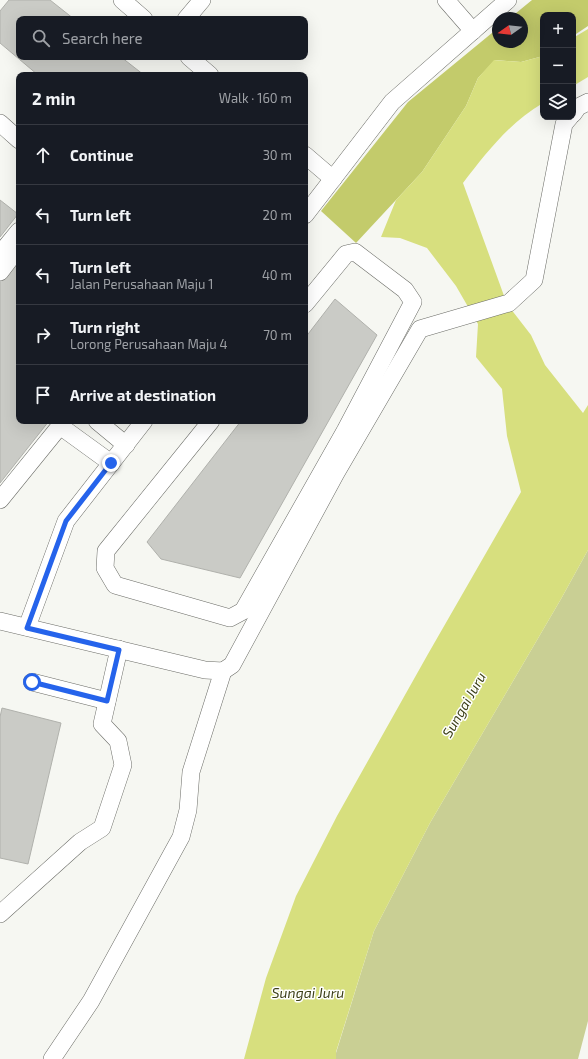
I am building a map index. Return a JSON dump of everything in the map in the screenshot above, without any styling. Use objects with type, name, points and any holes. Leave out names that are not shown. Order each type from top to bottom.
[{"type":"street","points":[[122,0],[141,16]]},
{"type":"street","points":[[189,16],[202,0]]},
{"type":"street","points":[[446,0],[473,30]]},
{"type":"street","points":[[308,211],[392,102],[508,0]]},
{"type":"street","points":[[192,60],[206,72]]},
{"type":"street","points":[[576,110],[578,107],[588,102]]},
{"type":"street","points":[[0,621],[205,670],[223,671],[232,665],[336,473],[420,329],[509,303],[534,280],[564,124],[567,120]]},
{"type":"street","points":[[0,123],[16,137]]},
{"type":"street","points":[[308,158],[333,179]]},
{"type":"street","points":[[0,254],[16,235]]},
{"type":"street","points":[[0,272],[16,251]]},
{"type":"street","points":[[209,424],[106,552],[105,568],[115,585],[230,618],[243,611],[345,431],[413,302],[405,290],[355,252],[346,254],[308,300]]},
{"type":"street","points":[[0,500],[62,424],[111,463]]},
{"type":"street","points":[[101,424],[126,445]]},
{"type":"street","points":[[27,628],[66,521],[142,424]]},
{"type":"street","points":[[0,914],[80,842],[102,828],[123,765],[118,741],[102,724],[119,650]]},
{"type":"street","points":[[52,1059],[91,1001],[181,837],[188,810],[191,772],[223,671]]},
{"type":"street","points":[[32,682],[107,701]]},
{"type":"shaded area","points":[[532,0],[588,0],[588,26],[576,34],[576,12],[540,12],[540,57],[521,62],[495,60],[478,78],[466,106],[422,172],[356,243],[321,211],[408,102],[492,33],[492,48],[528,48],[528,12],[517,12]]},
{"type":"shaded area","points":[[588,550],[588,1021],[578,1059],[336,1059],[336,1053],[374,931],[430,823]]},
{"type":"water","points":[[588,29],[588,77],[576,84],[576,48],[576,36]]},
{"type":"water","name":"Sungai Juru","points":[[540,57],[540,105],[520,119],[499,139],[463,183],[507,304],[531,335],[545,365],[583,413],[588,405],[588,550],[430,823],[374,931],[336,1052],[336,1059],[244,1059],[266,978],[296,896],[337,816],[521,492],[507,436],[502,389],[476,357],[478,324],[456,286],[427,248],[400,238],[381,237],[396,200],[422,172],[466,106],[478,78],[494,60],[521,62]]},
{"type":"building","points":[[9,0],[50,0],[70,16],[16,16],[16,56],[0,43],[0,11]]},
{"type":"building","points":[[20,60],[125,60],[140,72],[34,72]]},
{"type":"building","points":[[0,200],[16,212],[16,217],[0,237]]},
{"type":"building","points":[[16,260],[16,424],[47,424],[0,483],[0,280]]},
{"type":"building","points":[[335,299],[377,335],[240,578],[161,559],[147,542],[239,424],[308,424],[308,334]]},
{"type":"building","points":[[2,708],[61,723],[28,864],[0,858],[0,717]]},
{"type":"route","points":[[32,682],[107,701],[119,650],[27,628],[66,521],[111,463]]}]
